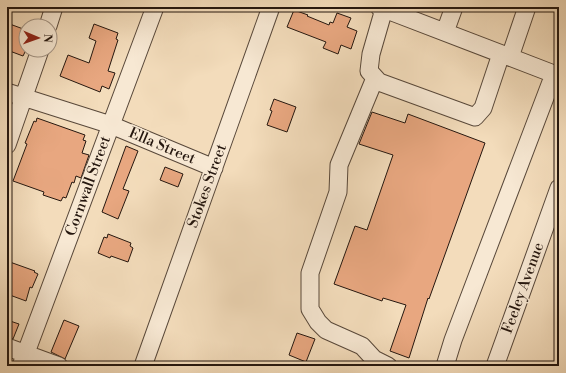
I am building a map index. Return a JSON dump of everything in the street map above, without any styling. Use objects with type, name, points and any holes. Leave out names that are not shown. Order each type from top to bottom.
[{"type":"street","points":[[51,18],[54,7]]},
{"type":"street","name":"Cornwall Street","points":[[24,360],[155,7]]},
{"type":"street","name":"Stokes Street","points":[[143,366],[271,7]]},
{"type":"street","points":[[445,32],[454,7]]},
{"type":"street","points":[[445,366],[453,340],[556,75],[506,56],[445,32],[381,8],[371,54],[369,71],[375,78],[379,82],[475,117],[483,108],[506,56],[527,7]]},
{"type":"street","points":[[7,145],[37,58]]},
{"type":"street","points":[[375,78],[339,165],[338,192],[310,273],[310,309],[318,322],[326,330],[362,346],[374,359],[388,366]]},
{"type":"street","name":"Ella Street","points":[[7,92],[111,125],[214,168]]},
{"type":"street","name":"Feeley Avenue","points":[[495,366],[559,188]]},
{"type":"street","points":[[7,347],[24,360],[59,366]]},
{"type":"building","points":[[294,10],[329,25],[330,22],[333,23],[337,13],[351,18],[347,27],[357,31],[351,49],[341,45],[338,54],[323,48],[326,42],[287,27]]},
{"type":"building","points":[[7,23],[18,27],[18,54],[7,50]]},
{"type":"building","points":[[94,24],[118,33],[116,39],[118,40],[108,71],[115,73],[109,89],[102,86],[100,92],[60,76],[68,55],[89,63],[96,41],[89,38]]},
{"type":"building","points":[[274,99],[296,107],[287,132],[267,125]]},
{"type":"building","points":[[372,112],[405,123],[408,114],[485,143],[429,299],[428,298],[409,358],[390,351],[406,305],[383,298],[382,301],[334,284],[355,226],[367,230],[393,155],[359,144]]},
{"type":"building","points":[[37,118],[85,135],[83,140],[86,141],[82,153],[89,155],[81,178],[76,176],[66,198],[63,197],[61,201],[43,195],[44,192],[13,181],[27,144],[25,143],[34,121],[36,122]]},
{"type":"building","points":[[126,146],[138,151],[123,189],[129,191],[118,219],[102,212]]},
{"type":"building","points":[[165,167],[183,174],[178,187],[160,180]]},
{"type":"building","points":[[108,234],[131,243],[130,246],[133,248],[128,262],[111,256],[110,258],[98,253],[104,237],[107,238]]},
{"type":"building","points":[[7,261],[35,271],[34,272],[38,274],[32,288],[30,287],[26,301],[7,294]]},
{"type":"building","points":[[7,320],[19,324],[13,339],[7,337]]},
{"type":"building","points":[[64,320],[79,326],[65,359],[51,352]]},
{"type":"building","points":[[297,333],[315,339],[306,362],[289,355]]}]
